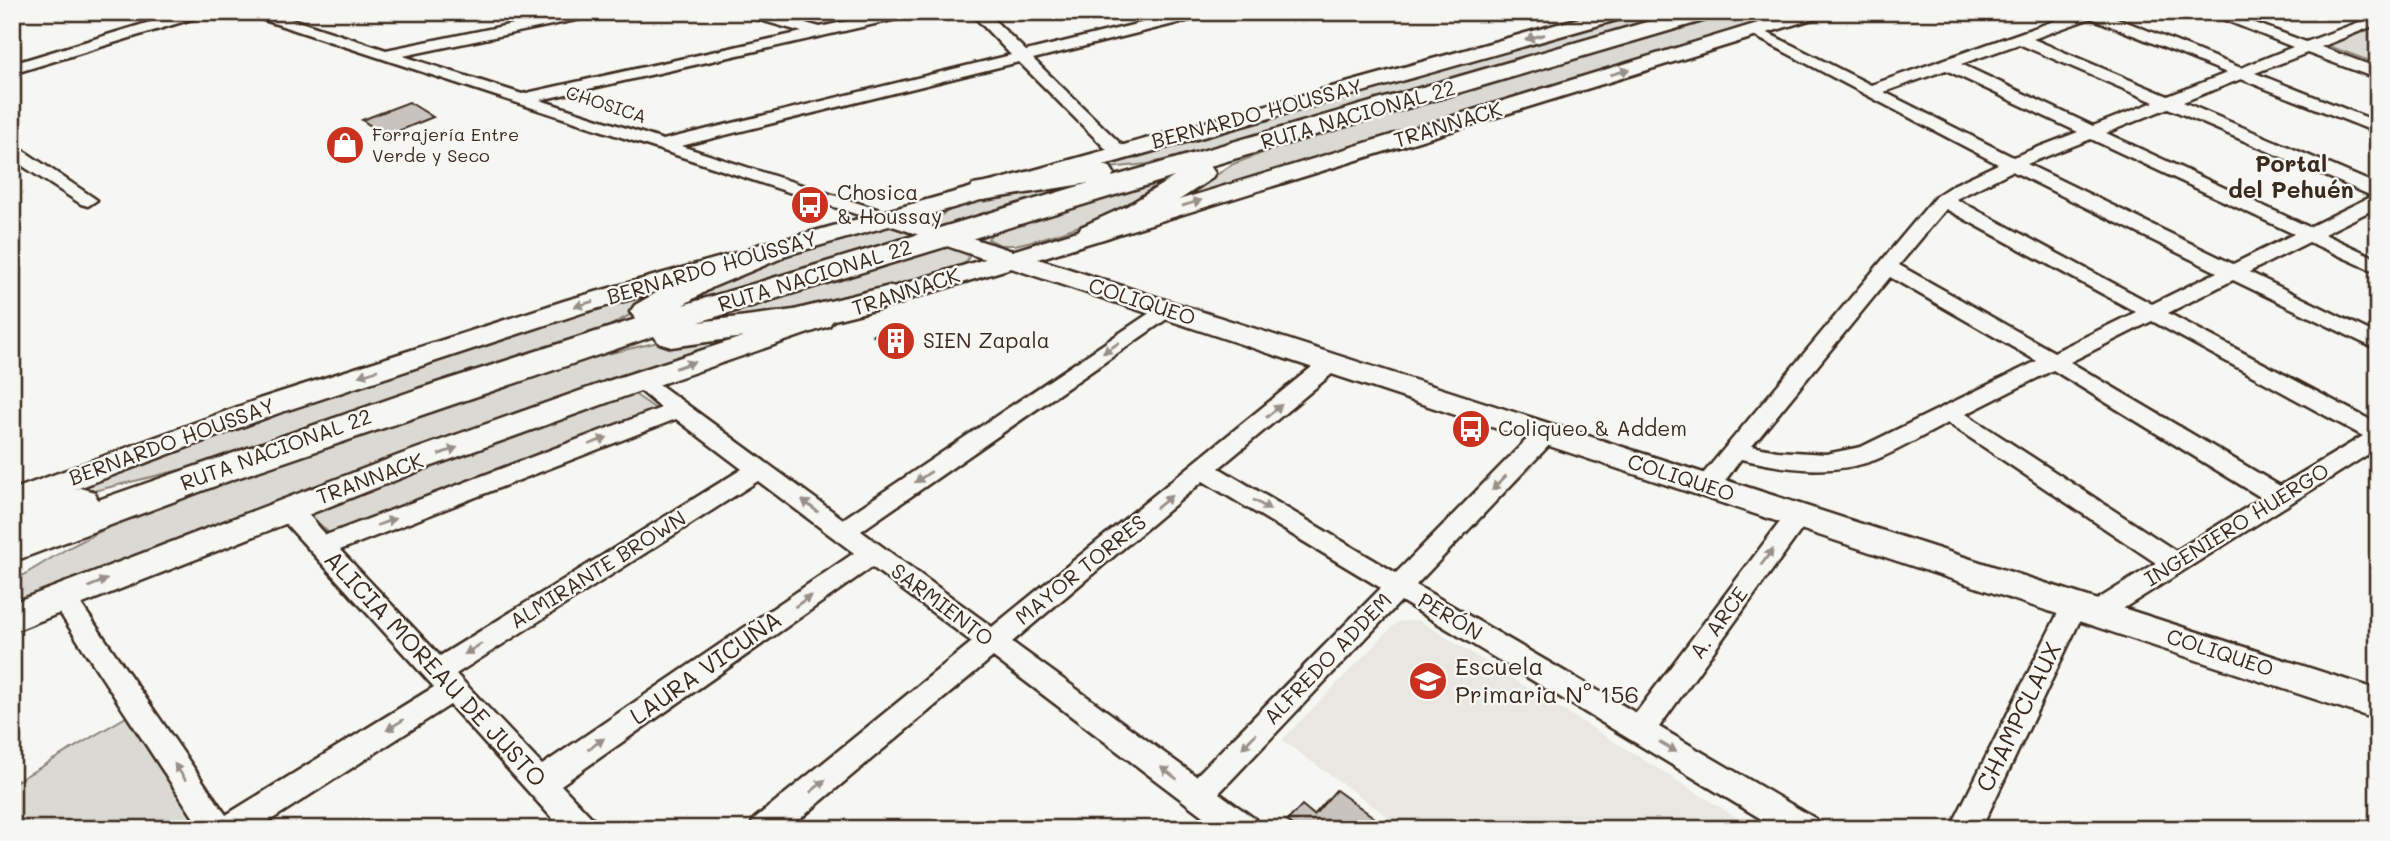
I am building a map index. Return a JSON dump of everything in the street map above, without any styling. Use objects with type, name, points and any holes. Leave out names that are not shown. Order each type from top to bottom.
[{"type":"main road","name":"RUTA NACIONAL 22","points":[[12,547],[286,446],[557,355],[944,237],[1705,13]]},
{"type":"main road","points":[[983,191],[1048,179],[1148,167],[1249,147]]},
{"type":"main road","points":[[1092,234],[1145,208],[1249,147]]},
{"type":"main road","points":[[557,355],[610,332],[720,271],[771,251]]},
{"type":"main road","points":[[489,377],[645,340],[784,322],[890,296]]},
{"type":"main road","points":[[12,517],[166,482],[286,446]]},
{"type":"main road","points":[[12,575],[84,533],[189,481]]},
{"type":"street","points":[[12,69],[200,12]]},
{"type":"street","points":[[385,55],[595,12]]},
{"type":"street","points":[[748,12],[821,32]]},
{"type":"street","points":[[521,99],[910,12]]},
{"type":"street","points":[[977,12],[1119,152]]},
{"type":"street","points":[[662,145],[1205,12]]},
{"type":"street","name":"BERNARDO HOUSSAY","points":[[12,502],[196,432],[367,373],[576,306],[1624,12]]},
{"type":"street","name":"TRANNACK","points":[[12,618],[287,509],[640,380],[1009,258],[1815,12]]},
{"type":"street","points":[[2212,12],[2378,74]]},
{"type":"street","name":"CHOSICA","points":[[264,13],[944,237]]},
{"type":"street","points":[[1870,91],[2093,13],[2378,128]]},
{"type":"street","points":[[1706,486],[1943,201],[1959,189],[2012,164],[2377,20]]},
{"type":"street","points":[[1753,31],[2012,164],[2378,343]]},
{"type":"street","points":[[2021,39],[2378,192]]},
{"type":"street","points":[[1947,64],[2378,267]]},
{"type":"street","points":[[12,151],[88,200]]},
{"type":"street","points":[[1735,450],[1777,458],[1826,462],[1867,454],[2378,200]]},
{"type":"street","points":[[1943,201],[2378,436]]},
{"type":"street","name":"COLIQUEO","points":[[944,237],[2378,705]]},
{"type":"street","points":[[1888,267],[2053,360],[2281,498]]},
{"type":"street","points":[[843,531],[1167,310]]},
{"type":"street","name":"MAYOR TORRES","points":[[782,824],[993,642],[1331,363]]},
{"type":"street","name":"SARMIENTO","points":[[640,380],[1198,794],[1233,826]]},
{"type":"street","points":[[322,547],[679,409]]},
{"type":"street","points":[[1949,413],[2176,563]]},
{"type":"street","name":"ALFREDO ADDEM","points":[[1198,794],[1546,434]]},
{"type":"street","name":"INGENIERO HUERGO","points":[[2085,609],[2176,563],[2378,436]]},
{"type":"street","name":"ALMIRANTE BROWN","points":[[445,680],[759,469]]},
{"type":"street","name":"PERÓN","points":[[1203,470],[1805,829]]},
{"type":"street","name":"ALICIA MOREAU DE JUSTO","points":[[287,509],[582,829]]},
{"type":"street","name":"A. ARCE","points":[[1640,730],[1798,516]]},
{"type":"street","name":"LAURA VICUÑA","points":[[540,783],[873,553]]},
{"type":"street","points":[[63,598],[218,829]]},
{"type":"street","name":"CHAMPCLAUX","points":[[1965,829],[2085,609]]},
{"type":"street","points":[[230,829],[445,680]]},
{"type":"shaded area","points":[[1649,12],[1677,12],[1188,155],[1147,164],[1064,173]]},
{"type":"shaded area","points":[[1731,12],[1802,12],[1170,206],[1233,164],[1268,151]]},
{"type":"shaded area","points":[[2376,26],[2378,64],[2328,46]]},
{"type":"shaded area","points":[[1195,168],[1130,203],[1063,232],[1015,245],[1000,245],[988,239],[993,232]]},
{"type":"shaded area","points":[[1157,169],[940,230],[935,226],[936,219],[948,212],[986,199],[1071,181]]},
{"type":"shaded area","points":[[888,226],[916,235],[625,328],[734,269]]},
{"type":"shaded area","points":[[946,245],[965,252],[969,257],[966,262],[957,268],[832,307],[627,339]]},
{"type":"shaded area","points":[[699,277],[597,333],[192,467],[12,511],[181,446],[352,386]]},
{"type":"shaded area","points":[[785,327],[12,610],[12,582],[68,548],[138,512],[559,365],[663,341]]},
{"type":"shaded area","points":[[633,393],[656,409],[331,535],[308,513]]},
{"type":"shaded area","name":"Escuela Primaria N° 156","points":[[1418,620],[1755,829],[1405,829],[1282,740],[1397,622]]},
{"type":"shaded area","points":[[126,717],[200,829],[12,829],[12,784]]},
{"type":"building","points":[[409,102],[433,117],[386,136],[362,120]]},
{"type":"building","name":"SIEN Zapala","points":[[895,325],[914,343],[892,353],[873,335]]},
{"type":"building","points":[[1336,790],[1390,829],[1297,829],[1287,821],[1302,805],[1314,815]]},
{"type":"place","name":"Forrajería Entre Verde y Seco","points":[[345,145]]},
{"type":"place","name":"Chosica & Houssay","points":[[810,205]]},
{"type":"place","name":"SIEN Zapala","points":[[896,341]]},
{"type":"place","name":"Coliqueo & Addem","points":[[1471,429]]},
{"type":"place","name":"Escuela Primaria N° 156","points":[[1428,681]]},
{"type":"district","name":"Portal del Pehuén","points":[[2291,177]]}]
